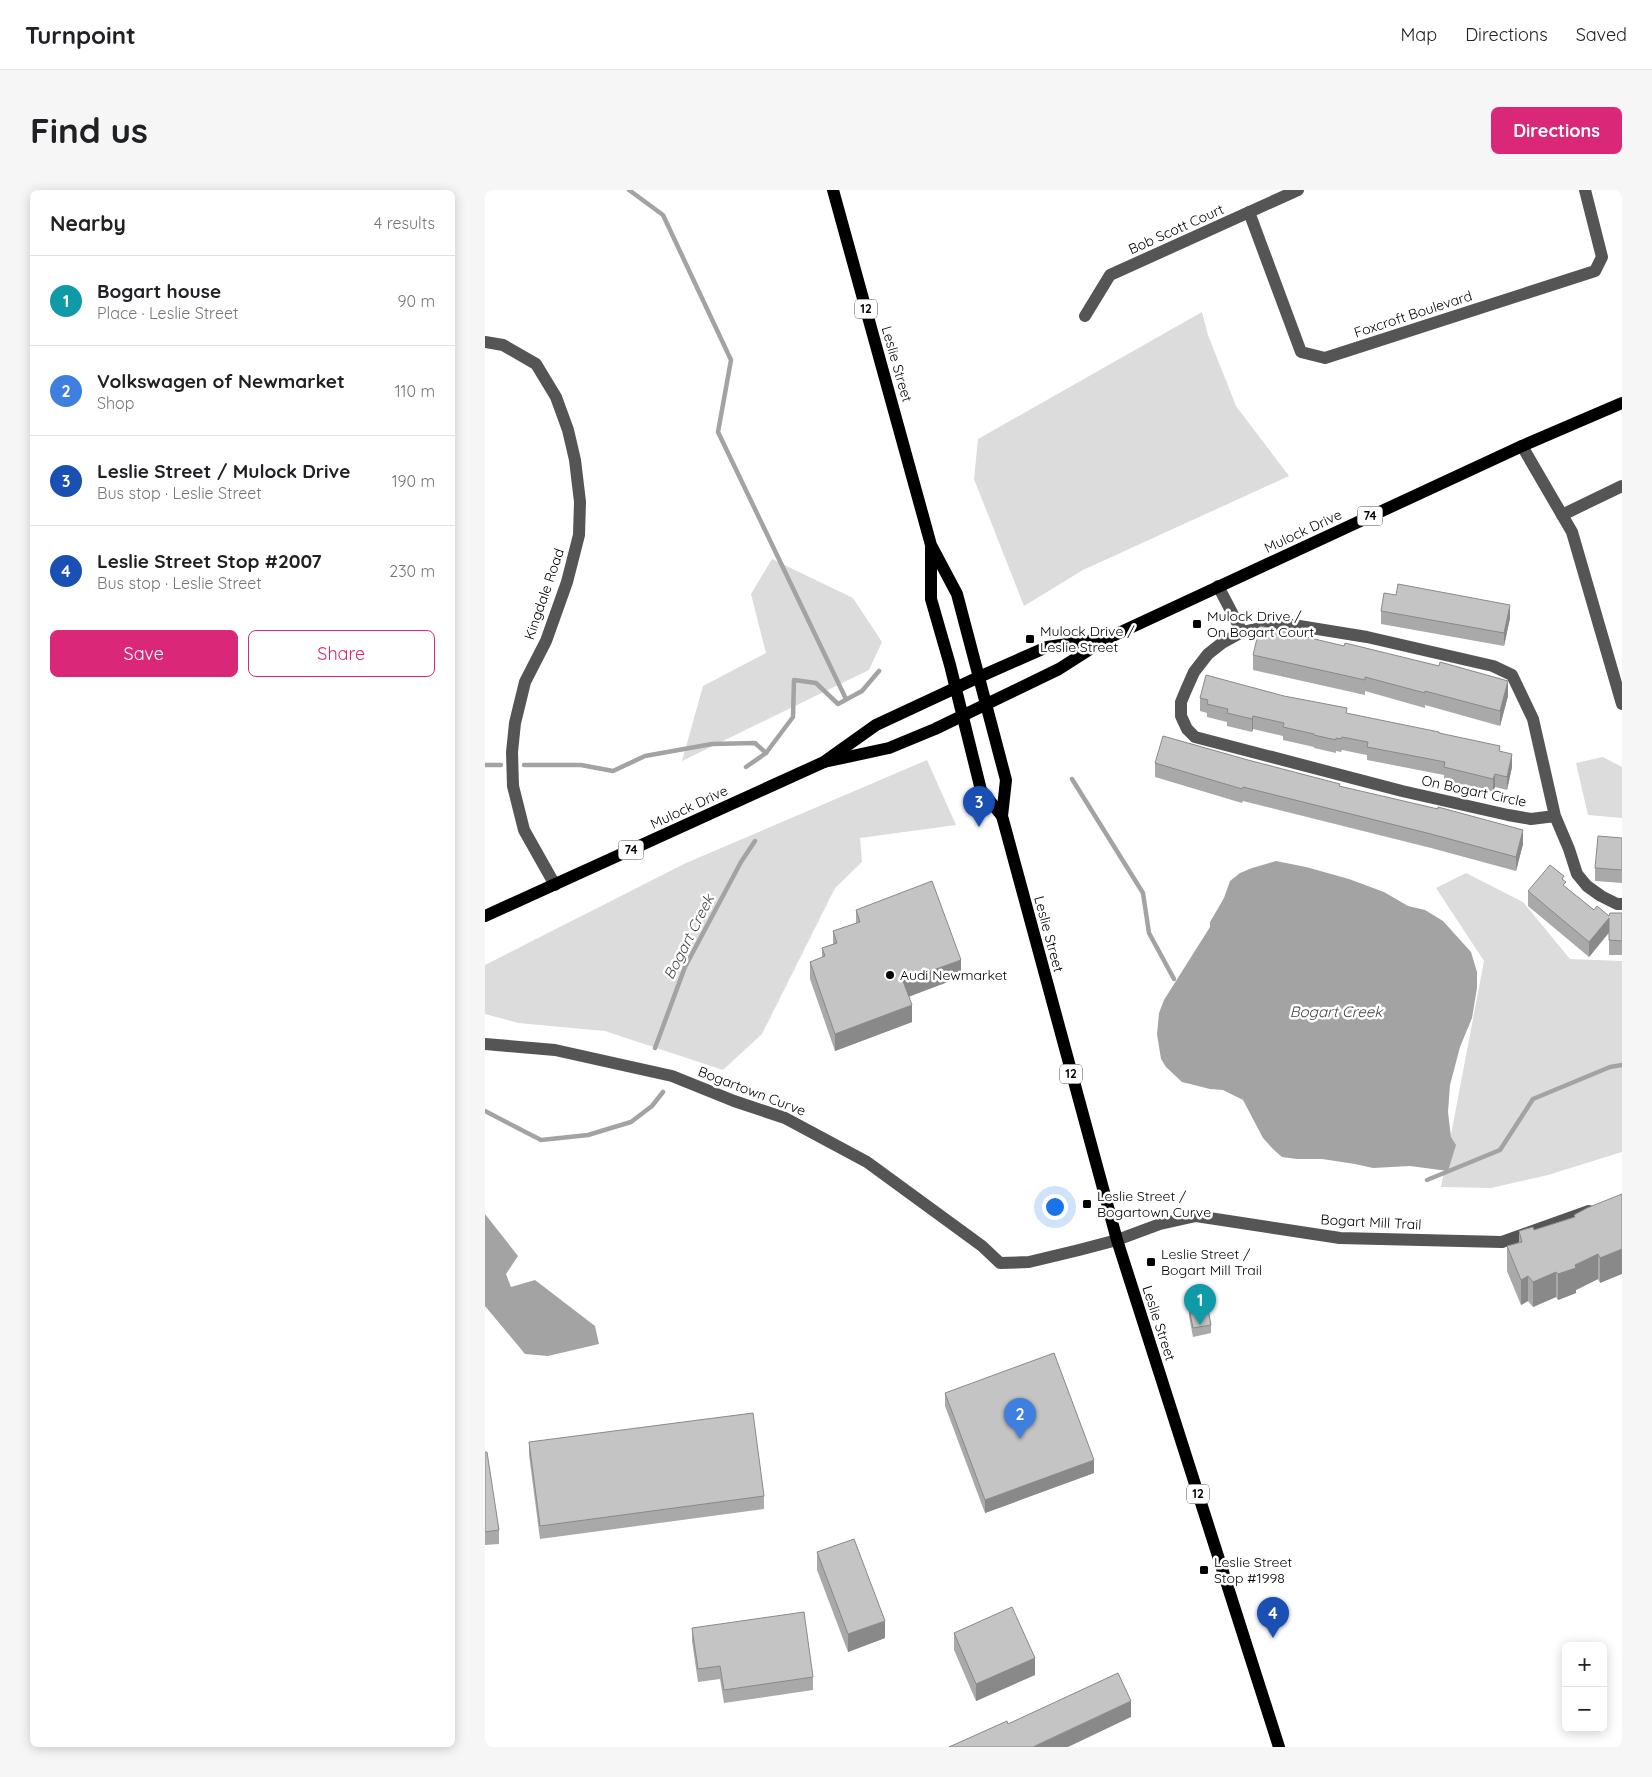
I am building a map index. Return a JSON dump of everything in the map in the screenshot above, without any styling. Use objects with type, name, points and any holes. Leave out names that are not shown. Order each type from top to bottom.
[{"type":"main road","name":"Leslie Street","points":[[833,190],[931,546],[957,594],[1006,780],[1002,816],[1117,1240],[1279,1747]]},
{"type":"main road","name":"Mulock Drive","points":[[824,762],[889,748],[1059,669],[1107,639],[1219,586],[1523,446],[1622,403]]},
{"type":"main road","name":"Leslie Street","points":[[931,546],[931,599],[950,665],[961,715],[981,790],[1002,816]]},
{"type":"main road","name":"Mulock Drive","points":[[485,916],[555,886],[824,762],[876,725],[1047,647],[1107,639]]},
{"type":"street","name":"Bob Scott Court","points":[[1085,316],[1110,275],[1298,190]]},
{"type":"street","name":"Foxcroft Boulevard","points":[[1249,212],[1301,352],[1325,358],[1595,271],[1602,257],[1585,190]]},
{"type":"street","name":"Kingdale Road","points":[[485,342],[503,345],[536,364],[556,398],[568,430],[575,460],[580,502],[579,535],[567,582],[546,641],[525,682],[515,723],[512,752],[513,786],[524,830],[555,886]]},
{"type":"street","points":[[1523,446],[1572,532],[1622,704]]},
{"type":"street","points":[[1563,515],[1622,486]]},
{"type":"street","points":[[1219,586],[1242,632]]},
{"type":"street","name":"On Bogart Circle","points":[[1293,625],[1367,637],[1493,666],[1512,675],[1533,719],[1555,816],[1531,819],[1507,815],[1195,737],[1187,729],[1181,716],[1181,702],[1194,672],[1208,654],[1222,643],[1242,632],[1265,626],[1293,625]]},
{"type":"street","points":[[1555,816],[1577,874],[1594,891],[1617,904],[1622,904]]},
{"type":"street","name":"Bogartown Curve","points":[[485,1044],[555,1050],[673,1076],[734,1101],[785,1118],[867,1162],[982,1246],[1000,1263],[1029,1262],[1117,1240]]},
{"type":"street","name":"Bogart Mill Trail","points":[[1117,1240],[1160,1224],[1196,1216],[1340,1238],[1501,1242],[1603,1206]]},
{"type":"shaded area","points":[[1202,312],[1208,335],[1236,406],[1289,476],[1083,570],[1024,606],[974,479],[978,439]]},
{"type":"shaded area","points":[[772,559],[853,598],[882,642],[869,670],[682,761],[703,686],[766,653],[751,594]]},
{"type":"shaded area","points":[[1603,757],[1622,767],[1622,818],[1588,815],[1576,763]]},
{"type":"shaded area","points":[[927,760],[956,825],[860,838],[862,862],[835,888],[762,1034],[723,1070],[605,1031],[518,1023],[485,1014],[485,965],[686,863]]},
{"type":"shaded area","points":[[1466,873],[1523,902],[1570,959],[1622,961],[1622,1152],[1548,1175],[1491,1188],[1441,1187],[1484,961],[1436,888]]},
{"type":"water","name":"Bogart Creek","points":[[1276,861],[1349,879],[1384,892],[1408,906],[1425,910],[1443,921],[1471,952],[1477,972],[1477,988],[1472,1018],[1460,1047],[1450,1085],[1448,1112],[1451,1137],[1456,1145],[1448,1171],[1410,1166],[1373,1168],[1322,1159],[1282,1157],[1263,1138],[1243,1100],[1223,1090],[1210,1089],[1182,1082],[1166,1067],[1161,1059],[1157,1034],[1159,1013],[1164,1000],[1210,927],[1210,922],[1224,898],[1230,881],[1240,873]]},
{"type":"water","points":[[485,1214],[518,1256],[506,1274],[511,1287],[535,1280],[595,1326],[599,1344],[548,1356],[525,1354],[485,1306]]},
{"type":"building","points":[[1398,584],[1510,605],[1504,633],[1381,611],[1384,593],[1396,595]]},
{"type":"building","points":[[1260,626],[1344,646],[1345,643],[1439,666],[1440,662],[1508,681],[1500,711],[1365,677],[1365,680],[1253,655]]},
{"type":"building","points":[[1206,675],[1284,696],[1347,708],[1346,713],[1500,746],[1499,751],[1512,754],[1507,777],[1495,774],[1493,779],[1444,767],[1445,762],[1367,747],[1368,742],[1342,737],[1341,739],[1336,738],[1336,740],[1283,727],[1284,723],[1253,716],[1252,719],[1227,713],[1228,709],[1207,704],[1208,700],[1200,698]]},
{"type":"building","points":[[1163,736],[1340,784],[1339,786],[1438,809],[1438,807],[1523,830],[1516,857],[1243,787],[1242,789],[1155,763]]},
{"type":"building","points":[[1598,836],[1622,838],[1622,870],[1595,868]]},
{"type":"building","points":[[1550,865],[1564,876],[1562,879],[1566,882],[1563,885],[1594,910],[1597,906],[1609,916],[1610,913],[1622,913],[1622,941],[1609,940],[1609,918],[1589,942],[1528,891]]},
{"type":"building","name":"Audi Newmarket","points":[[932,881],[961,960],[903,981],[912,1005],[835,1034],[810,962],[825,956],[822,948],[837,943],[833,931],[860,922],[856,910]]},
{"type":"building","points":[[1622,1194],[1622,1249],[1600,1258],[1598,1254],[1575,1265],[1576,1268],[1558,1274],[1556,1272],[1533,1282],[1528,1276],[1521,1280],[1507,1246],[1522,1242],[1519,1231],[1533,1227],[1534,1230],[1575,1217],[1574,1215],[1587,1208]]},
{"type":"building","points":[[1207,1304],[1211,1325],[1193,1328],[1189,1308]]},
{"type":"building","points":[[1054,1353],[1094,1460],[985,1500],[945,1393]]},
{"type":"building","points":[[753,1413],[764,1496],[540,1526],[529,1442]]},
{"type":"building","points":[[485,1452],[487,1452],[499,1530],[485,1532]]},
{"type":"building","points":[[854,1539],[885,1621],[848,1634],[817,1552]]},
{"type":"building","points":[[1012,1607],[1035,1658],[976,1684],[954,1633]]},
{"type":"building","points":[[804,1612],[813,1677],[724,1690],[720,1666],[698,1669],[692,1628]]},
{"type":"building","points":[[1118,1673],[1131,1701],[1033,1747],[949,1747],[1007,1721],[1008,1724]]},
{"type":"waterway","points":[[629,190],[663,215],[731,360],[718,432],[846,699]]},
{"type":"waterway","name":"Bogart Creek","points":[[746,767],[766,753],[793,717],[794,680],[816,683],[838,704],[862,691],[879,671]]},
{"type":"waterway","points":[[524,765],[581,765],[613,771],[645,756],[712,744],[755,743],[766,753]]},
{"type":"waterway","points":[[485,765],[501,765]]},
{"type":"waterway","name":"Bogart Creek","points":[[1072,779],[1143,893],[1149,933],[1174,979]]},
{"type":"waterway","name":"Bogart Creek","points":[[655,1048],[685,967],[741,862],[755,841]]},
{"type":"waterway","name":"Bogart Creek","points":[[1427,1180],[1500,1150],[1533,1099],[1610,1067],[1622,1065]]},
{"type":"waterway","name":"Bogart Creek","points":[[485,1111],[541,1140],[588,1135],[631,1122],[652,1106],[663,1092]]},
{"type":"place","name":"Mulock Drive / On Bogart Court","points":[[1197,624]]},
{"type":"place","name":"Mulock Drive / Leslie Street","points":[[1030,639]]},
{"type":"place","name":"Leslie Street / Mulock Drive","points":[[979,827]]},
{"type":"place","name":"Audi Newmarket","points":[[890,975]]},
{"type":"place","name":"Leslie Street / Bogartown Curve","points":[[1087,1204]]},
{"type":"place","name":"Leslie Street / Bogart Mill Trail","points":[[1151,1262]]},
{"type":"place","name":"Bogart house","points":[[1200,1325]]},
{"type":"place","name":"Volkswagen of Newmarket","points":[[1020,1439]]},
{"type":"place","name":"Leslie Street Stop #1998","points":[[1204,1570]]},
{"type":"place","name":"Leslie Street Stop #2007","points":[[1273,1638]]}]
